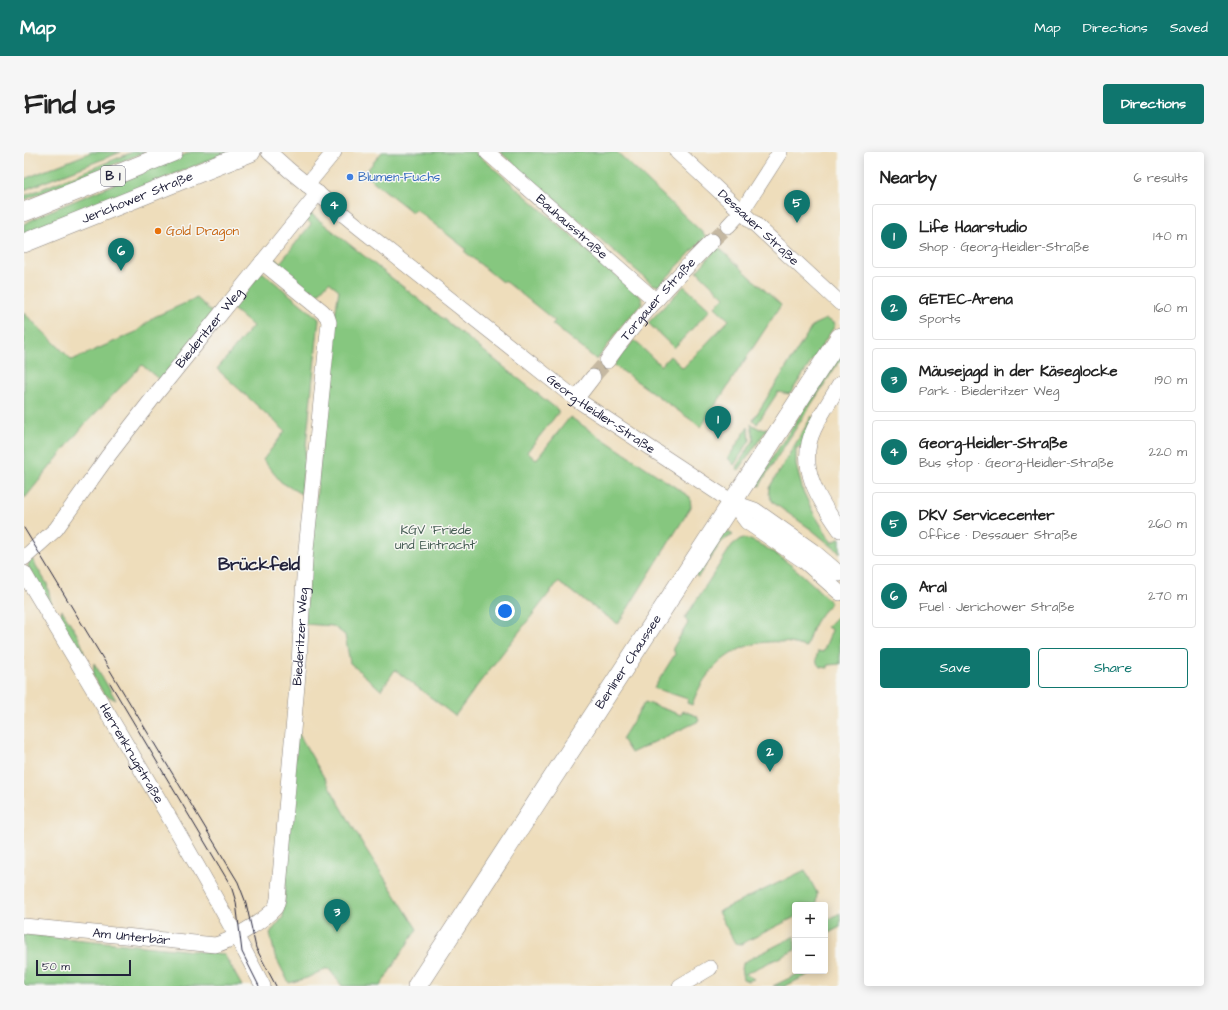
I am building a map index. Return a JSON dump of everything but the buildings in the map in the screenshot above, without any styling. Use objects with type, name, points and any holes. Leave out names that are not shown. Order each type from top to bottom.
[{"type":"main road","name":"B 1","points":[[24,212],[173,152]]},
{"type":"main road","name":"Jerichower Straße","points":[[24,243],[251,152]]},
{"type":"main road","name":"Berliner Chaussee","points":[[416,986],[840,337]]},
{"type":"street","name":"Georg-Heidler-Straße","points":[[269,152],[312,189],[576,399],[732,502]]},
{"type":"street","points":[[312,189],[334,152]]},
{"type":"street","name":"Bauhausstraße","points":[[487,152],[656,301]]},
{"type":"street","name":"Dessauer Straße","points":[[677,152],[840,303]]},
{"type":"street","points":[[728,226],[742,211],[780,152]]},
{"type":"street","name":"Biederitzer Weg","points":[[24,558],[56,528],[108,456],[156,394],[262,262],[312,189]]},
{"type":"street","name":"Torgauer Straße","points":[[607,361],[620,343],[656,301],[712,241]]},
{"type":"street","name":"Biederitzer Weg","points":[[236,935],[265,917],[274,908],[278,899],[299,663],[305,554],[329,322],[327,316],[322,311],[262,262]]},
{"type":"street","points":[[576,399],[593,377]]},
{"type":"street","points":[[840,384],[814,429],[808,446],[807,460],[809,473],[815,490],[840,530]]},
{"type":"street","points":[[732,502],[755,510],[813,551],[840,574]]},
{"type":"street","points":[[732,502],[747,522],[804,561],[839,590]]},
{"type":"street","name":"Herrenkrugstraße","points":[[24,573],[164,807],[263,986]]},
{"type":"street","name":"Am Unterbär","points":[[24,926],[215,944],[223,942],[236,935]]},
{"type":"street","points":[[680,986],[710,968]]},
{"type":"green space","points":[[92,152],[121,152],[24,190],[24,179]]},
{"type":"green space","points":[[133,152],[145,152],[24,200],[24,196]]},
{"type":"green space","points":[[191,152],[230,152],[24,234],[24,224],[48,212]]},
{"type":"green space","points":[[382,152],[475,152],[639,295],[642,299],[642,304],[623,324],[597,360],[552,324],[555,321],[504,280],[502,282],[464,251],[466,249],[415,209],[412,212],[364,174]]},
{"type":"green space","points":[[500,152],[617,152],[706,236],[659,286],[652,284]]},
{"type":"green space","name":"KGV 'Friede und Eintracht'","points":[[310,213],[558,410],[558,413],[527,452],[536,460],[570,417],[690,497],[691,507],[618,624],[558,582],[455,716],[395,670],[381,690],[350,663],[345,635],[333,626],[304,624],[333,329],[339,290],[329,282],[319,293],[307,297],[268,266],[272,257],[280,263],[311,224],[304,217]]},
{"type":"green space","points":[[718,247],[781,305],[701,427],[614,365],[634,340],[661,366],[670,356],[683,368],[729,320],[715,307],[724,297],[697,271]]},
{"type":"green space","points":[[262,272],[319,319],[301,494],[281,482],[263,460],[285,431],[217,369],[253,326],[233,309]]},
{"type":"green space","points":[[684,286],[710,310],[674,348],[648,323]]},
{"type":"green space","points":[[197,298],[218,318],[162,382],[142,365],[84,425],[25,498],[24,313],[72,360],[136,332],[154,317]]},
{"type":"green space","points":[[826,319],[835,324],[834,327],[790,394],[778,392],[757,424],[753,420],[813,325]]},
{"type":"green space","points":[[840,354],[840,360],[760,486],[757,485],[774,455]]},
{"type":"green space","points":[[812,416],[815,419],[806,447],[796,448],[796,465],[803,491],[813,512],[832,543],[840,538],[840,553],[812,530],[775,504],[769,495],[769,488]]},
{"type":"green space","points":[[751,424],[760,429],[767,429],[738,471],[736,467],[754,440]]},
{"type":"green space","points":[[748,427],[750,440],[734,465],[728,458]]},
{"type":"green space","points":[[727,531],[733,535],[722,541],[698,577],[695,575],[719,539]]},
{"type":"green space","points":[[744,538],[767,548],[779,556],[791,565],[831,603],[815,623],[806,647],[787,643],[769,642],[752,645],[736,651],[722,660],[710,672],[700,687],[692,705],[687,703],[688,699],[654,688],[675,654],[673,648],[688,623],[685,618],[732,545]]},
{"type":"green space","points":[[32,559],[47,584],[52,607],[28,567],[29,562]]},
{"type":"green space","points":[[62,610],[80,641],[83,648],[85,662],[59,619]]},
{"type":"green space","points":[[840,614],[840,664],[828,665],[828,668],[820,667],[816,660],[818,651],[823,652],[832,630],[827,627]]},
{"type":"green space","points":[[94,663],[116,700],[104,694],[93,676]]},
{"type":"green space","points":[[645,702],[681,715],[683,711],[697,716],[699,721],[631,753],[622,739]]},
{"type":"green space","points":[[297,731],[364,846],[417,929],[380,986],[342,986],[329,969],[325,969],[307,978],[289,983],[275,956],[270,933],[283,917]]},
{"type":"green space","points":[[805,870],[817,893],[816,902],[792,902],[792,918],[741,944],[735,943],[718,912]]},
{"type":"green space","points":[[840,913],[840,927],[828,933],[828,919]]},
{"type":"green space","points":[[24,934],[224,954],[242,986],[24,986]]},
{"type":"green space","points":[[792,938],[792,951],[745,974],[754,979],[748,981],[743,979],[741,968],[744,962]]},
{"type":"green space","points":[[798,974],[810,974],[785,986],[773,986]]},
{"type":"tunnel","points":[[712,241],[728,226]]},
{"type":"tunnel","points":[[593,377],[607,361]]},
{"type":"tram line","points":[[24,528],[238,882],[246,903],[256,948],[276,986]]},
{"type":"tram line","points":[[110,683],[231,886],[236,902],[242,952],[259,986]]},
{"type":"place","name":"Blumen-Fuchs","points":[[350,177]]},
{"type":"place","name":"DKV Servicecenter","points":[[797,223]]},
{"type":"place","name":"Georg-Heidler-Straße","points":[[334,225]]},
{"type":"place","name":"Gold Dragon","points":[[158,231]]},
{"type":"place","name":"Aral","points":[[121,271]]},
{"type":"place","name":"Life Haarstudio","points":[[718,439]]},
{"type":"place","name":"GETEC-Arena","points":[[770,772]]},
{"type":"place","name":"Mäusejagd in der Käseglocke","points":[[337,932]]},
{"type":"district","name":"Brückfeld","points":[[259,565]]}]
